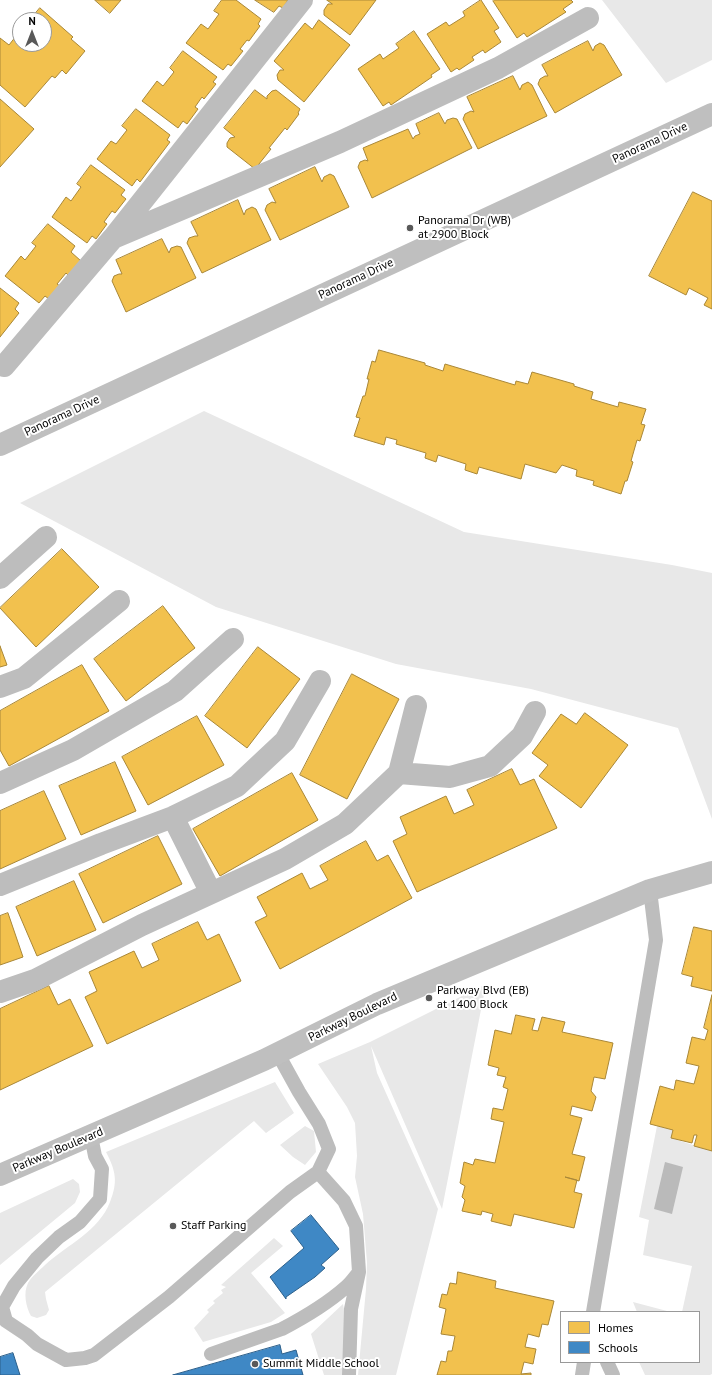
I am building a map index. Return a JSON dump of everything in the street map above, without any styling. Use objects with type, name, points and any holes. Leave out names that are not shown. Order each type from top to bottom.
[{"type":"street","points":[[4,366],[113,238],[302,0]]},
{"type":"street","points":[[113,238],[340,142],[498,68],[588,18]]},
{"type":"street","name":"Panorama Drive","points":[[0,445],[712,114]]},
{"type":"street","points":[[0,578],[46,537]]},
{"type":"street","points":[[0,687],[24,678],[119,602]]},
{"type":"street","points":[[0,782],[73,750],[174,691],[233,639]]},
{"type":"street","points":[[0,885],[173,817],[237,786],[285,741],[320,681]]},
{"type":"street","points":[[0,992],[35,980],[142,925],[285,859],[344,824],[399,773],[416,706]]},
{"type":"street","points":[[399,773],[450,777],[490,766],[522,736],[535,712]]},
{"type":"street","points":[[173,817],[211,893]]},
{"type":"street","name":"Parkway Boulevard","points":[[0,1175],[278,1054],[377,1004],[650,890],[712,872]]},
{"type":"lane","points":[[593,1311],[656,940],[650,890]]},
{"type":"lane","points":[[91,1136],[96,1156],[102,1169],[100,1199],[80,1222],[59,1237],[37,1258],[14,1286],[1,1308],[6,1321],[37,1344],[66,1360],[85,1358],[94,1355],[169,1297],[290,1192],[318,1172],[329,1149],[319,1124],[278,1054]]},
{"type":"lane","points":[[318,1172],[344,1201],[356,1226],[359,1272],[351,1309],[349,1375]]},
{"type":"lane","points":[[211,1354],[282,1329],[325,1302],[347,1286],[359,1272]]},
{"type":"lane","points":[[582,1375],[584,1363]]},
{"type":"lane","points":[[607,1363],[613,1375]]},
{"type":"shaded area","points":[[602,0],[712,0],[712,60],[666,83]]},
{"type":"shaded area","points":[[204,411],[464,532],[672,565],[712,573],[712,819],[678,728],[531,689],[396,664],[216,607],[20,503]]},
{"type":"shaded area","points":[[486,984],[442,1209],[371,1046],[377,1073],[438,1209],[396,1375],[358,1375],[367,1263],[363,1214],[355,1177],[357,1156],[355,1123],[347,1107],[318,1064],[370,1042]]},
{"type":"shaded area","points":[[275,1082],[294,1113],[266,1133],[254,1121],[45,1292],[49,1310],[46,1315],[37,1318],[31,1316],[25,1295],[26,1287],[30,1280],[45,1265],[82,1237],[98,1221],[110,1202],[113,1195],[115,1177],[112,1165],[106,1152]]},
{"type":"shaded area","points":[[305,1126],[314,1131],[316,1152],[305,1165],[293,1157],[280,1145]]},
{"type":"shaded area","points":[[657,1126],[673,1130],[671,1138],[712,1151],[712,1374],[710,1375],[645,1375],[639,1363],[700,1363],[700,1311],[682,1311],[692,1266],[643,1255],[649,1220],[639,1217]]},
{"type":"shaded area","points":[[665,1162],[683,1167],[672,1214],[654,1209]]},
{"type":"shaded area","points":[[73,1179],[79,1184],[80,1192],[75,1203],[0,1265],[0,1213]]},
{"type":"shaded area","points":[[274,1238],[283,1246],[251,1273],[285,1313],[271,1322],[203,1342],[194,1328],[209,1312],[207,1310],[215,1303],[213,1301],[223,1293],[221,1290],[226,1287],[221,1285]]},
{"type":"shaded area","points":[[633,1302],[667,1311],[637,1311]]},
{"type":"shaded area","points":[[343,1304],[345,1315],[342,1375],[324,1375],[311,1334]]},
{"type":"building: Homes","points":[[95,0],[121,0],[110,13]]},
{"type":"building: Homes","points":[[222,0],[236,0],[261,19],[258,24],[260,26],[249,41],[247,40],[240,49],[243,51],[231,66],[228,64],[223,70],[186,43],[201,24],[208,29],[219,14],[214,11]]},
{"type":"building: Homes","points":[[255,0],[288,0],[283,8],[279,6],[274,12]]},
{"type":"building: Homes","points":[[327,0],[376,0],[350,35],[324,15],[324,10],[328,4],[332,4]]},
{"type":"building: Homes","points":[[481,0],[499,28],[494,31],[501,42],[485,53],[483,50],[472,57],[474,60],[459,70],[457,68],[451,72],[427,34],[446,22],[449,26],[465,16],[463,12]]},
{"type":"building: Homes","points":[[571,0],[573,2],[563,9],[566,12],[527,37],[524,33],[517,38],[493,1]]},
{"type":"building: Homes","points":[[40,8],[45,12],[37,12]]},
{"type":"building: Homes","points":[[52,19],[73,37],[71,39],[85,51],[66,74],[62,70],[55,78],[52,76],[25,107],[0,85],[0,38],[9,45],[12,41],[12,52],[52,52]]},
{"type":"building: Homes","points":[[319,20],[350,45],[304,102],[278,80],[277,75],[280,70],[284,70],[274,61],[305,23],[312,29]]},
{"type":"building: Homes","points":[[414,31],[440,69],[431,75],[432,77],[391,105],[389,102],[383,106],[358,69],[380,54],[383,59],[399,48],[396,44]]},
{"type":"building: Homes","points":[[588,41],[593,51],[595,46],[600,43],[604,45],[622,75],[555,113],[538,84],[540,79],[548,76],[542,65]]},
{"type":"building: Homes","points":[[183,51],[217,77],[213,82],[216,84],[204,99],[202,97],[195,107],[198,109],[187,124],[183,121],[178,128],[142,101],[157,81],[163,86],[174,72],[170,68]]},
{"type":"building: Homes","points":[[513,76],[520,90],[522,85],[528,82],[532,85],[547,116],[478,149],[463,119],[465,114],[471,111],[474,112],[467,97]]},
{"type":"building: Homes","points":[[255,90],[267,99],[267,96],[272,91],[276,90],[300,109],[299,114],[287,130],[285,128],[255,169],[227,147],[227,143],[230,138],[235,137],[224,128]]},
{"type":"building: Homes","points":[[0,99],[34,129],[0,167]]},
{"type":"building: Homes","points":[[136,109],[170,135],[167,140],[170,142],[140,182],[137,179],[132,186],[97,159],[111,141],[116,144],[127,130],[122,126]]},
{"type":"building: Homes","points":[[439,113],[445,124],[447,120],[453,118],[457,119],[472,148],[372,198],[358,167],[360,162],[365,160],[368,161],[363,148],[408,129],[413,139],[415,136],[420,134],[416,124]]},
{"type":"building: Homes","points":[[91,165],[125,190],[121,195],[126,199],[115,213],[112,211],[104,222],[107,224],[96,239],[92,236],[87,243],[52,217],[66,197],[71,201],[81,187],[77,184]]},
{"type":"building: Homes","points":[[315,167],[322,182],[324,177],[330,174],[334,176],[349,207],[280,240],[265,210],[267,205],[272,202],[276,203],[269,189]]},
{"type":"building: Homes","points":[[693,192],[712,201],[712,309],[704,305],[708,298],[689,288],[686,295],[649,276]]},
{"type":"building: Homes","points":[[238,200],[244,215],[246,210],[252,207],[256,209],[271,240],[202,273],[187,243],[189,238],[198,236],[191,222]]},
{"type":"building: Homes","points":[[48,224],[75,246],[71,252],[81,261],[69,276],[66,273],[57,284],[60,286],[49,299],[45,296],[39,303],[5,276],[21,256],[25,260],[36,246],[32,243]]},
{"type":"building: Homes","points":[[162,239],[169,253],[171,248],[177,246],[181,247],[196,278],[126,312],[112,281],[114,276],[122,274],[116,260]]},
{"type":"building: Homes","points":[[0,288],[19,303],[15,309],[19,313],[0,337]]},
{"type":"building: Homes","points":[[379,350],[425,363],[425,365],[443,371],[445,364],[515,385],[516,381],[528,384],[532,372],[574,384],[574,386],[593,392],[591,399],[618,407],[619,402],[646,409],[641,424],[645,425],[640,441],[637,440],[631,461],[633,462],[621,494],[593,485],[594,481],[576,476],[577,470],[562,465],[556,473],[525,464],[521,479],[479,467],[477,474],[465,470],[466,464],[438,455],[436,462],[425,458],[426,453],[396,444],[397,440],[386,437],[384,445],[354,436],[360,418],[356,417],[363,396],[365,396],[369,379],[367,379],[372,361],[375,362]]},
{"type":"building: Homes","points":[[62,549],[99,587],[36,647],[0,608]]},
{"type":"building: Homes","points":[[163,606],[195,648],[126,701],[94,659]]},
{"type":"building: Homes","points":[[0,646],[7,665],[0,667]]},
{"type":"building: Homes","points":[[258,647],[300,679],[247,748],[205,716]]},
{"type":"building: Homes","points":[[82,665],[109,711],[9,766],[0,750],[0,711]]},
{"type":"building: Homes","points":[[352,674],[399,699],[347,799],[300,775]]},
{"type":"building: Homes","points":[[585,713],[628,745],[581,808],[539,776],[548,765],[532,753],[561,714],[576,724]]},
{"type":"building: Homes","points":[[197,716],[224,765],[148,805],[122,757]]},
{"type":"building: Homes","points":[[115,762],[136,811],[81,835],[59,786]]},
{"type":"building: Homes","points":[[512,769],[520,785],[534,779],[557,828],[417,892],[393,841],[407,834],[400,817],[446,796],[454,814],[474,805],[467,790]]},
{"type":"building: Homes","points":[[292,773],[318,820],[220,876],[193,829]]},
{"type":"building: Homes","points":[[44,791],[66,839],[0,869],[0,811]]},
{"type":"building: Homes","points":[[158,836],[182,884],[103,923],[79,874]]},
{"type":"building: Homes","points":[[366,841],[377,861],[388,855],[412,898],[280,969],[255,922],[267,916],[257,897],[302,873],[310,889],[328,880],[320,866]]},
{"type":"building: Homes","points":[[74,881],[96,930],[37,956],[16,907]]},
{"type":"building: Homes","points":[[8,913],[23,957],[0,965],[0,916]]},
{"type":"building: Homes","points":[[198,922],[207,940],[219,934],[241,981],[107,1044],[85,997],[97,991],[89,972],[134,951],[142,968],[159,960],[152,944]]},
{"type":"building: Homes","points":[[694,927],[712,931],[712,991],[691,986],[693,977],[682,974]]},
{"type":"building: Homes","points":[[49,986],[58,1005],[70,999],[93,1046],[0,1090],[0,1009]]},
{"type":"building: Homes","points":[[712,995],[712,1151],[694,1146],[697,1135],[694,1135],[692,1143],[671,1138],[673,1130],[650,1124],[660,1086],[674,1090],[676,1080],[694,1084],[699,1066],[686,1063],[692,1037],[705,1040],[708,1030],[704,1028]]},
{"type":"building: Homes","points":[[516,1015],[535,1019],[532,1030],[538,1031],[542,1017],[565,1022],[562,1032],[613,1043],[605,1079],[594,1077],[591,1091],[596,1097],[592,1111],[572,1106],[570,1115],[582,1118],[572,1154],[585,1157],[579,1181],[577,1180],[574,1192],[582,1194],[574,1228],[514,1214],[511,1226],[491,1221],[493,1214],[482,1211],[481,1215],[462,1211],[465,1200],[462,1197],[465,1186],[460,1183],[464,1162],[473,1165],[475,1159],[495,1163],[504,1122],[491,1119],[493,1108],[503,1110],[508,1089],[503,1087],[506,1077],[497,1075],[499,1068],[488,1065],[495,1030],[511,1034]]},
{"type":"building: Homes","points":[[458,1272],[496,1281],[495,1288],[554,1301],[548,1325],[542,1324],[539,1337],[528,1334],[525,1347],[536,1349],[533,1364],[524,1362],[521,1374],[531,1373],[531,1375],[437,1375],[441,1361],[446,1362],[448,1351],[452,1351],[455,1336],[441,1334],[446,1309],[439,1307],[442,1294],[447,1295],[450,1283],[456,1284]]},
{"type":"building: Schools","points":[[311,1215],[339,1249],[321,1265],[325,1268],[315,1277],[286,1297],[286,1299],[270,1277],[304,1248],[291,1231]]},
{"type":"building: Schools","name":"Summit Middle School","points":[[280,1345],[282,1354],[296,1350],[303,1375],[173,1375]]},
{"type":"building: Schools","points":[[13,1353],[20,1375],[0,1375],[0,1357]]},
{"type":"place","name":"Panorama Dr (WB) at 2900 Block","points":[[410,228]]},
{"type":"place","name":"Parkway Blvd (EB) at 1400 Block","points":[[429,998]]},
{"type":"place","name":"Staff Parking","points":[[173,1226]]},
{"type":"place","name":"Summit Middle School","points":[[255,1364]]}]
